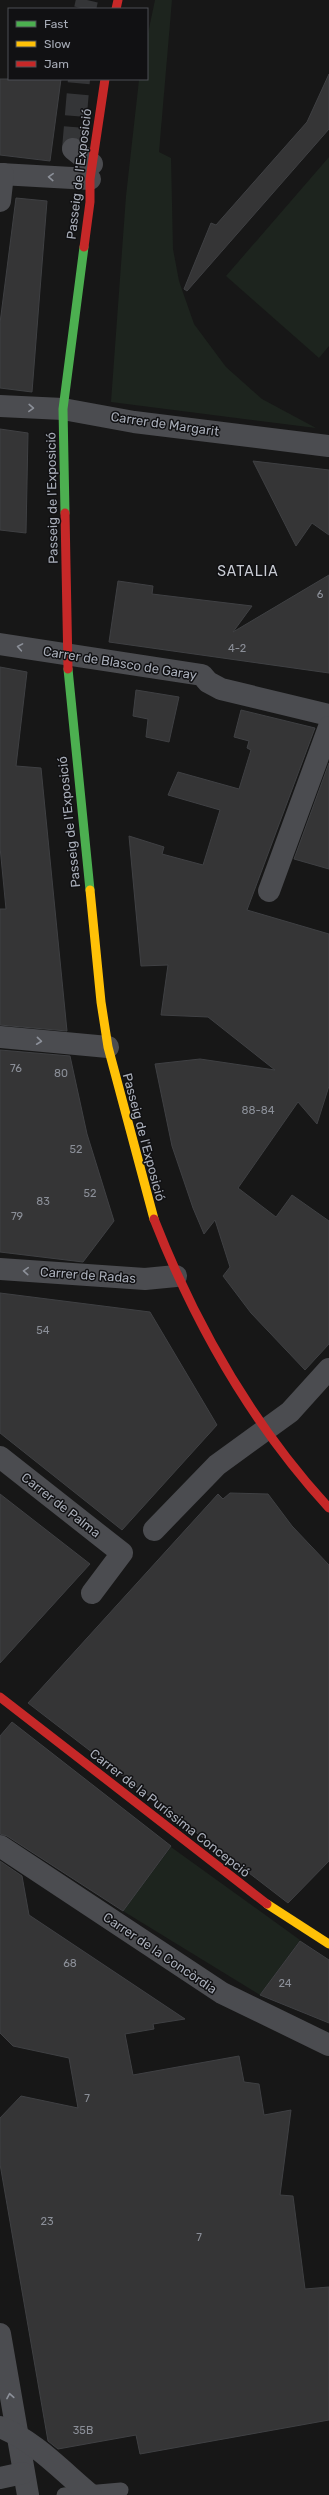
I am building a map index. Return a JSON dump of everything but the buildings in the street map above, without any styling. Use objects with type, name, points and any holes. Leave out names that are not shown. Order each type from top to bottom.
[{"type":"street","name":"Passeig de l'Exposició","points":[[105,80],[91,172],[90,202],[63,409],[66,656],[101,1002],[108,1047],[151,1212],[176,1276],[247,1404],[264,1429],[306,1483],[329,1508]]},
{"type":"street","points":[[73,149],[91,172]]},
{"type":"street","points":[[0,201],[2,174],[91,172]]},
{"type":"street","name":"Carrer de Margarit","points":[[0,406],[63,409],[134,422],[329,446]]},
{"type":"street","name":"Carrer de Blasco de Garay","points":[[0,644],[66,656],[202,675],[208,682],[221,689],[329,715]]},
{"type":"street","points":[[269,891],[329,727]]},
{"type":"street","points":[[0,1037],[108,1047]]},
{"type":"street","name":"Carrer de Radas","points":[[0,1269],[145,1279],[176,1276]]},
{"type":"street","points":[[154,1530],[217,1465],[264,1429],[290,1412],[329,1369]]},
{"type":"street","name":"Carrer de Palma","points":[[0,1457],[122,1553],[92,1593]]},
{"type":"street","name":"Carrer de la Puríssima Concepció","points":[[0,1697],[274,1910],[329,1944]]},
{"type":"street","name":"Carrer de la Concòrdia","points":[[0,1846],[222,1993],[329,2045]]},
{"type":"street","points":[[0,2334],[8,2431],[24,2473],[28,2495]]},
{"type":"street","points":[[8,2431],[90,2494]]},
{"type":"street","points":[[0,2478],[24,2473]]},
{"type":"lane","points":[[64,2495],[90,2494],[121,2490]]},
{"type":"shaded area","points":[[155,0],[172,0],[159,152],[171,158],[173,249],[179,281],[194,324],[226,367],[262,399],[316,428],[111,402],[126,196],[139,80],[148,80],[148,33]]},
{"type":"shaded area","points":[[329,157],[329,346],[319,358],[226,276]]},
{"type":"shaded area","points":[[171,1847],[300,1940],[260,1995],[123,1911]]},
{"type":"tunnel","points":[[85,8],[87,0]]},
{"type":"tunnel","points":[[73,149],[79,80]]},
{"type":"traffic: fast","points":[[65,513],[63,409],[84,247]]},
{"type":"traffic: fast","points":[[68,669],[90,890]]},
{"type":"traffic: slow","points":[[90,890],[101,1002],[108,1047],[154,1219]]},
{"type":"traffic: slow","points":[[267,1904],[329,1944]]},
{"type":"traffic: jam","points":[[116,8],[118,0]]},
{"type":"traffic: jam","points":[[84,247],[90,202],[90,179],[105,80]]},
{"type":"traffic: jam","points":[[65,513],[68,669]]},
{"type":"traffic: jam","points":[[154,1219],[188,1297],[228,1372],[275,1443],[329,1508]]},
{"type":"traffic: jam","points":[[0,1697],[267,1904]]},
{"type":"district","name":"SATALIA","points":[[248,571]]}]
